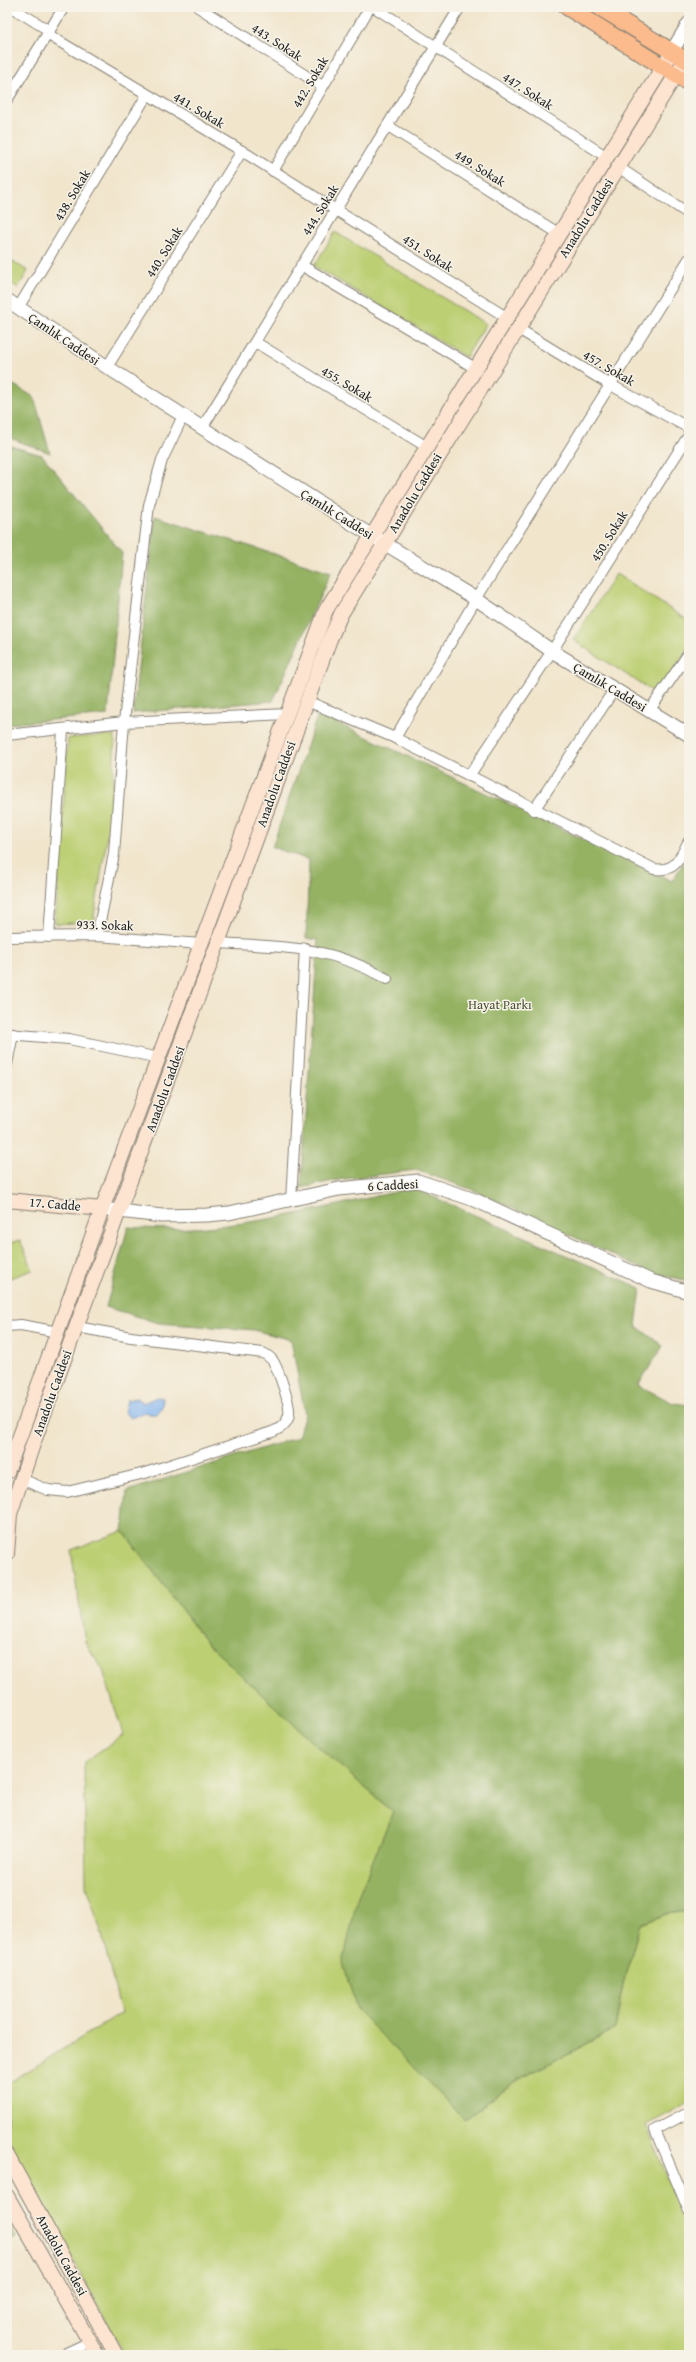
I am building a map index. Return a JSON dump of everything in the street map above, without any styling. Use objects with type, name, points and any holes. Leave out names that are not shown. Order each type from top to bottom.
[{"type":"main road","points":[[567,7],[676,75],[684,57],[599,7]]},
{"type":"main road","name":"Anadolu Caddesi","points":[[7,1472],[102,1209],[326,610],[558,233],[607,157],[676,75]]},
{"type":"main road","name":"Anadolu Caddesi","points":[[7,1554],[10,1514],[21,1479],[307,701],[342,614],[517,328],[676,75]]},
{"type":"main road","name":"17. Cadde","points":[[7,1200],[102,1209]]},
{"type":"main road","name":"Anadolu Caddesi","points":[[7,2155],[116,2355]]},
{"type":"main road","name":"Anadolu Caddesi","points":[[7,2196],[97,2355]]},
{"type":"street","name":"441. Sokak","points":[[11,7],[148,95],[242,151],[336,210]]},
{"type":"street","points":[[7,100],[64,7]]},
{"type":"street","name":"443. Sokak","points":[[198,7],[322,86]]},
{"type":"street","name":"442. Sokak","points":[[273,171],[370,7]]},
{"type":"street","name":"447. Sokak","points":[[374,7],[607,157]]},
{"type":"street","name":"444. Sokak","points":[[202,428],[460,7]]},
{"type":"street","points":[[684,57],[689,23]]},
{"type":"street","name":"438. Sokak","points":[[18,308],[148,95]]},
{"type":"street","name":"449. Sokak","points":[[388,126],[558,233]]},
{"type":"street","name":"440. Sokak","points":[[107,367],[242,151]]},
{"type":"street","points":[[618,167],[689,214]]},
{"type":"street","name":"451. Sokak","points":[[336,210],[506,317]]},
{"type":"street","points":[[395,738],[476,598],[609,384],[689,259]]},
{"type":"street","points":[[301,265],[475,368]]},
{"type":"street","name":"Çamlık Caddesi","points":[[7,300],[107,367],[384,544],[476,598],[552,652],[689,735]]},
{"type":"street","name":"457. Sokak","points":[[517,328],[609,384],[689,428]]},
{"type":"street","name":"455. Sokak","points":[[255,342],[427,447]]},
{"type":"street","points":[[97,936],[114,854],[124,722],[149,505],[162,460],[183,416]]},
{"type":"street","name":"450. Sokak","points":[[468,776],[552,652],[689,434]]},
{"type":"street","points":[[649,711],[689,653]]},
{"type":"street","points":[[534,810],[614,690]]},
{"type":"street","points":[[307,701],[395,738],[534,810],[654,869],[665,871],[674,866],[689,841]]},
{"type":"street","points":[[7,735],[63,730],[124,722],[287,714]]},
{"type":"street","points":[[49,937],[63,730]]},
{"type":"street","name":"933. Sokak","points":[[7,937],[97,936],[201,944]]},
{"type":"street","points":[[218,943],[305,948],[336,956],[365,966],[387,979]]},
{"type":"street","points":[[291,1200],[305,948]]},
{"type":"street","points":[[7,1064],[10,1034],[69,1039],[159,1058]]},
{"type":"street","name":"6 Caddesi","points":[[102,1209],[162,1216],[207,1215],[291,1200],[339,1189],[418,1181],[475,1200],[651,1281],[689,1292]]},
{"type":"street","points":[[7,1326],[20,1325],[58,1332]]},
{"type":"street","points":[[21,1479],[52,1491],[76,1490],[144,1473],[250,1440],[279,1429],[288,1419],[289,1408],[275,1365],[269,1356],[131,1337],[77,1327]]},
{"type":"street","points":[[689,2112],[655,2130],[689,2211]]},
{"type":"street","points":[[62,2355],[90,2342]]},
{"type":"green space","points":[[335,232],[486,324],[466,357],[314,266]]},
{"type":"green space","points":[[7,258],[28,271],[18,288],[7,280]]},
{"type":"green space","points":[[7,381],[34,397],[50,453],[7,437]]},
{"type":"green space","points":[[7,445],[42,455],[122,553],[108,715],[7,724]]},
{"type":"green space","points":[[155,516],[331,572],[273,701],[133,713]]},
{"type":"green space","points":[[616,574],[689,621],[689,647],[658,695],[573,640]]},
{"type":"green space","name":"Hayat Parkı","points":[[318,714],[672,881],[689,854],[689,1281],[651,1273],[476,1191],[416,1170],[337,1180],[301,1188],[318,940],[306,938],[309,860],[272,847]]},
{"type":"green space","points":[[115,735],[112,808],[93,922],[55,924],[68,738]]},
{"type":"green space","points":[[413,1188],[641,1288],[636,1326],[663,1346],[638,1385],[673,1403],[689,1405],[689,1912],[672,1912],[640,1924],[623,1984],[615,2029],[514,2082],[464,2119],[357,2010],[343,1963],[357,1899],[393,1812],[306,1736],[206,1642],[123,1531],[127,1491],[298,1437],[305,1414],[291,1340],[254,1330],[158,1323],[106,1307],[128,1227],[164,1229],[200,1228],[236,1224],[308,1212]]},
{"type":"green space","points":[[20,1240],[33,1270],[7,1279],[7,1244]]},
{"type":"green space","points":[[123,1531],[206,1642],[306,1736],[393,1812],[357,1899],[464,2119],[514,2082],[615,2029],[623,1984],[640,1924],[672,1912],[689,1912],[689,2102],[646,2125],[689,2229],[689,2355],[125,2355],[7,2139],[7,2084],[121,2013],[101,1931],[86,1886],[84,1762],[123,1735],[103,1670],[85,1642],[71,1550]]},
{"type":"green space","points":[[7,2218],[16,2238],[7,2242]]},
{"type":"water","points":[[157,1397],[163,1398],[162,1406],[158,1414],[149,1414],[145,1412],[131,1418],[124,1412],[127,1400],[136,1398],[143,1403]]}]
